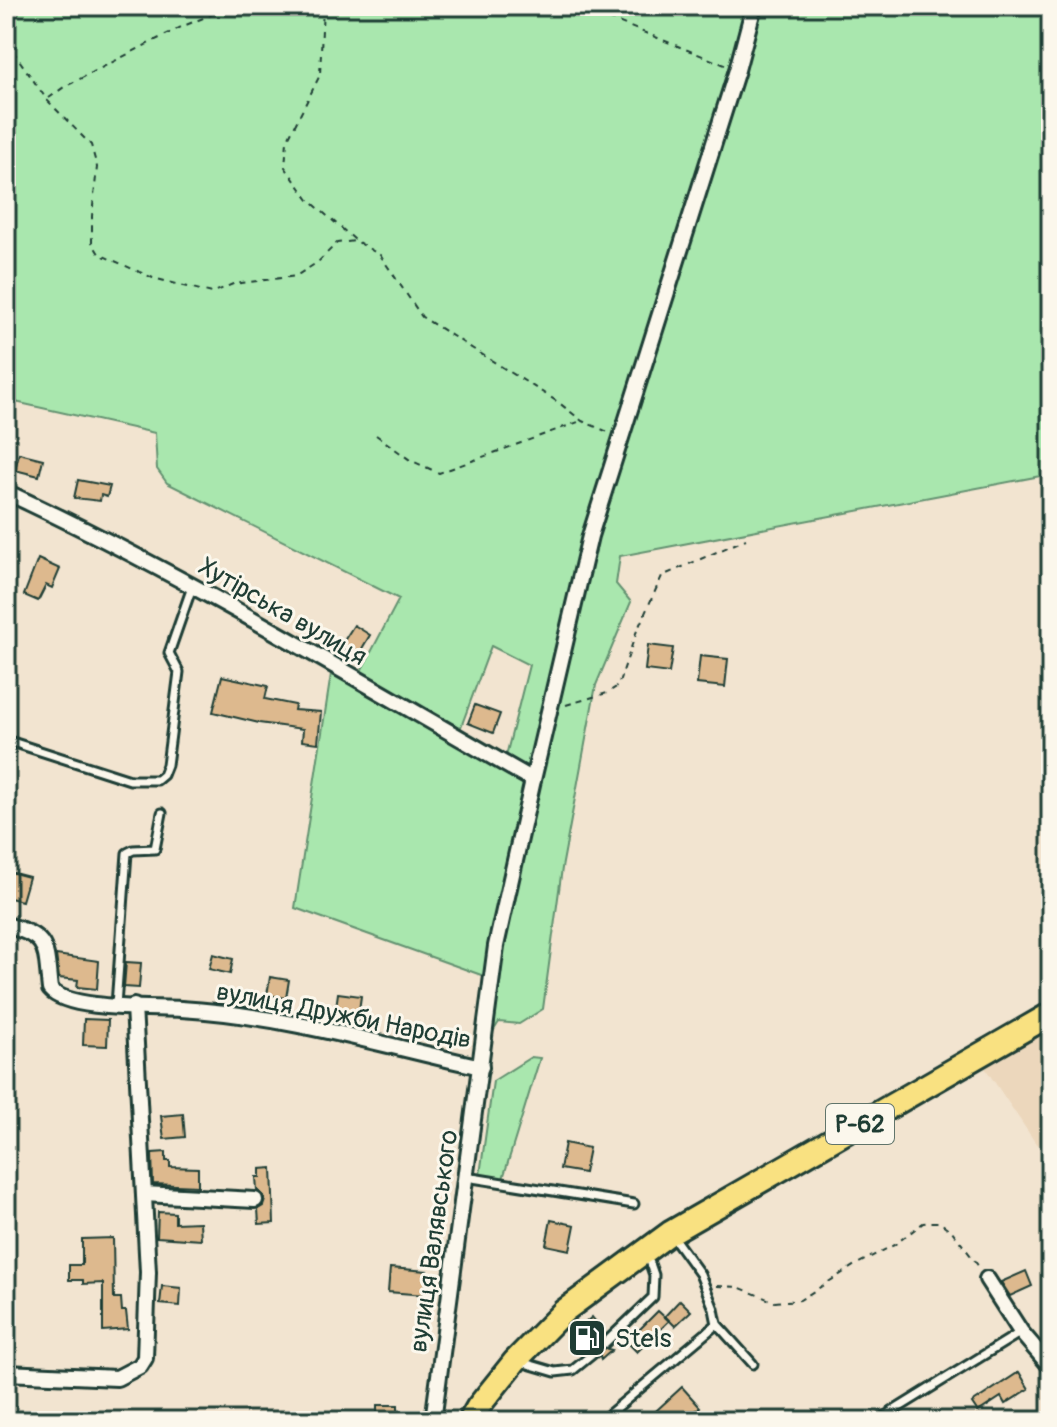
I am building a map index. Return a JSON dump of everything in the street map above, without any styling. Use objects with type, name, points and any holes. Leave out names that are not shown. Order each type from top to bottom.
[{"type":"main road","name":"Р-62","points":[[470,1421],[515,1361],[564,1311],[645,1250],[1051,1014]]},
{"type":"street","name":"вулиця Валявського","points":[[433,1421],[496,946],[533,780],[590,536],[737,70],[754,6]]},
{"type":"street","name":"Хутірська вулиця","points":[[6,492],[74,523],[192,587],[533,780]]},
{"type":"street","name":"вулиця Дружби Народів","points":[[6,925],[39,938],[44,947],[50,989],[55,995],[75,1002],[221,1011],[481,1067]]},
{"type":"street","points":[[6,1373],[117,1378],[140,1366],[145,1358],[148,1308],[134,1006]]},
{"type":"street","points":[[144,1194],[255,1200]]},
{"type":"street","points":[[987,1279],[1021,1332],[1051,1367]]},
{"type":"lane","points":[[6,740],[130,780],[157,780],[167,765],[179,672],[169,653],[192,587]]},
{"type":"lane","points":[[116,1005],[127,853],[155,849],[162,813]]},
{"type":"lane","points":[[466,1177],[634,1204]]},
{"type":"lane","points":[[670,1233],[700,1274],[717,1324],[753,1364]]},
{"type":"lane","points":[[605,1343],[653,1297],[654,1275],[645,1250]]},
{"type":"lane","points":[[601,1421],[717,1324]]},
{"type":"lane","points":[[877,1421],[1021,1332]]},
{"type":"lane","points":[[515,1361],[555,1372],[573,1370],[594,1353]]},
{"type":"path","points":[[47,100],[64,87],[181,27],[233,6]]},
{"type":"path","points":[[323,6],[320,75],[287,141],[285,167],[309,200],[356,241],[380,255],[422,317],[558,402],[582,421],[620,438]]},
{"type":"path","points":[[562,6],[598,14],[737,70]]},
{"type":"path","points":[[6,41],[47,100],[91,145],[97,167],[92,242],[99,254],[153,278],[212,293],[233,284],[296,276],[318,262],[337,243],[356,241]]},
{"type":"path","points":[[376,435],[410,460],[439,473],[582,421]]},
{"type":"path","points":[[549,710],[607,693],[618,686],[636,633],[662,576],[746,539]]},
{"type":"path","points":[[700,1274],[717,1286],[738,1287],[775,1302],[800,1300],[855,1265],[894,1245],[923,1223],[939,1222],[960,1239],[987,1279]]},
{"type":"shaded area","points":[[1051,1024],[1051,1139],[1037,1145],[981,1062]]},
{"type":"green space","points":[[6,6],[1051,6],[1044,31],[1051,35],[1051,474],[620,556],[616,584],[631,602],[596,685],[562,868],[543,1009],[519,1024],[499,1022],[477,1057],[484,976],[295,908],[333,661],[359,675],[399,599],[167,483],[157,469],[155,433],[6,400]],"holes":[[[491,646],[529,665],[506,756],[458,735]]]},
{"type":"green space","points":[[531,1057],[540,1058],[501,1185],[479,1182],[493,1081]]},
{"type":"building","points":[[19,453],[43,459],[39,476],[15,470]]},
{"type":"building","points":[[78,480],[110,486],[107,497],[101,495],[100,501],[74,498]]},
{"type":"building","points":[[38,559],[60,569],[52,588],[46,585],[38,601],[24,595]]},
{"type":"building","points":[[354,625],[370,635],[357,657],[340,647]]},
{"type":"building","points":[[648,645],[673,648],[669,673],[645,670]]},
{"type":"building","points":[[700,656],[728,659],[725,687],[697,684]]},
{"type":"building","points":[[222,676],[268,686],[265,699],[295,705],[294,710],[321,712],[318,743],[302,741],[303,729],[213,712]]},
{"type":"building","points":[[475,705],[500,714],[493,733],[468,723]]},
{"type":"building","points":[[6,871],[29,877],[22,901],[6,897]]},
{"type":"building","points":[[213,954],[233,959],[230,974],[209,969]]},
{"type":"building","points":[[56,955],[99,961],[97,989],[77,987],[78,980],[59,978]]},
{"type":"building","points":[[126,962],[141,963],[139,988],[124,987]]},
{"type":"building","points":[[270,977],[289,980],[286,998],[267,995]]},
{"type":"building","points":[[338,993],[361,996],[357,1025],[334,1022]]},
{"type":"building","points":[[84,1019],[108,1020],[107,1046],[83,1045]]},
{"type":"building","points":[[183,1114],[185,1137],[164,1139],[161,1116]]},
{"type":"building","points":[[565,1143],[589,1148],[584,1173],[560,1169]]},
{"type":"building","points":[[166,1152],[170,1167],[198,1168],[198,1186],[153,1184],[152,1153]]},
{"type":"building","points":[[272,1168],[274,1223],[259,1224],[258,1209],[265,1200],[257,1190],[256,1177],[260,1177],[260,1169]]},
{"type":"building","points":[[158,1212],[175,1213],[175,1223],[200,1222],[201,1240],[157,1237]]},
{"type":"building","points":[[551,1220],[575,1225],[570,1250],[546,1245]]},
{"type":"building","points":[[113,1238],[114,1298],[121,1298],[128,1329],[103,1331],[103,1283],[83,1284],[83,1280],[69,1280],[69,1265],[82,1265],[82,1239]]},
{"type":"building","points":[[390,1268],[427,1271],[425,1295],[388,1292]]},
{"type":"building","points":[[1026,1271],[1032,1286],[1010,1296],[1001,1282]]},
{"type":"building","points":[[162,1286],[181,1288],[180,1306],[160,1304]]},
{"type":"building","points":[[680,1300],[691,1311],[675,1326],[665,1316]]},
{"type":"building","points":[[658,1311],[669,1321],[637,1352],[627,1342]]},
{"type":"building","name":"Stels","points":[[592,1317],[600,1327],[595,1331],[601,1338],[600,1347],[612,1350],[601,1360],[598,1348],[590,1348],[583,1340],[579,1344],[571,1335]]},
{"type":"building","points":[[1019,1372],[1029,1389],[1005,1404],[1001,1397],[978,1412],[972,1403]]},
{"type":"building","points":[[682,1387],[700,1407],[685,1421],[645,1421]]},
{"type":"building","points":[[377,1405],[398,1405],[398,1421],[377,1421]]},
{"type":"place","name":"Stels","points":[[587,1338]]}]
